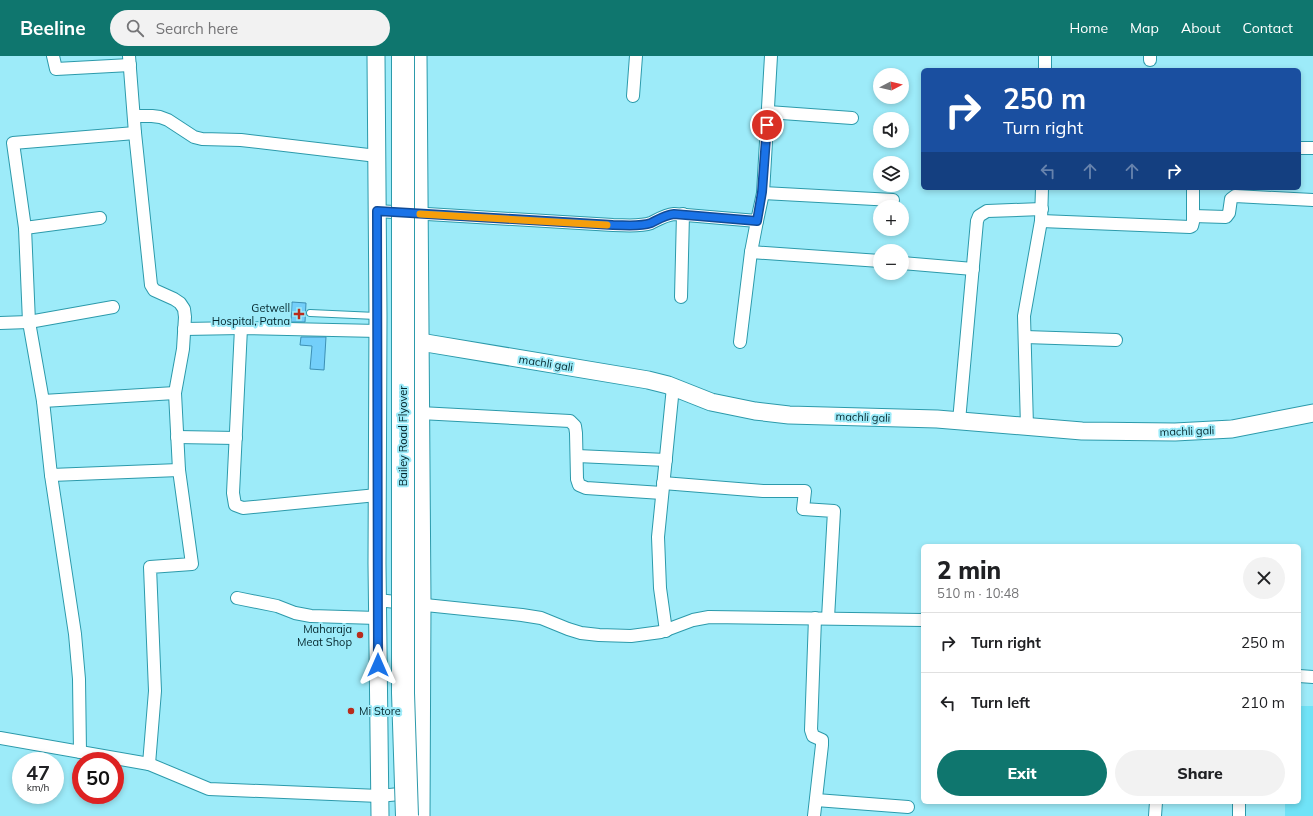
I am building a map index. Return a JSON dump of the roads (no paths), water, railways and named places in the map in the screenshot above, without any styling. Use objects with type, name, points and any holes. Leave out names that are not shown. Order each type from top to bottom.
[{"type":"highway","name":"Bailey Road Flyover","points":[[388,56],[390,694],[393,816]]},
{"type":"highway","name":"Bailey Road Flyover","points":[[403,56],[403,693],[407,816]]},
{"type":"main road","points":[[376,56],[378,324],[377,618],[380,816]]},
{"type":"main road","points":[[418,56],[422,603],[421,816]]},
{"type":"main road","points":[[378,324],[419,318]]},
{"type":"main road","name":"machli gali","points":[[420,342],[648,380],[673,387],[710,402],[755,411],[789,415],[937,419],[1082,431],[1175,432],[1232,429],[1313,413]]},
{"type":"street","points":[[54,56],[56,69],[130,61],[135,133],[151,285],[154,290],[180,303],[184,309],[182,349],[175,393],[179,470],[192,564],[150,567],[155,691],[150,764]]},
{"type":"street","points":[[633,96],[636,56]]},
{"type":"street","points":[[740,342],[751,252],[762,192],[771,56]]},
{"type":"street","points":[[1045,56],[1045,68]]},
{"type":"street","points":[[768,112],[852,118]]},
{"type":"street","points":[[134,116],[160,117],[168,120],[194,137],[202,139],[242,140],[377,156]]},
{"type":"street","points":[[0,738],[80,752],[79,679],[75,634],[51,475],[43,402],[29,322],[25,228],[13,143],[135,133]]},
{"type":"street","points":[[1301,148],[1313,148]]},
{"type":"street","points":[[1027,427],[1024,316],[1041,215],[1042,190]]},
{"type":"street","points":[[959,421],[977,221],[983,213],[993,210],[1188,227],[1192,226],[1194,216],[1193,190]]},
{"type":"street","points":[[762,192],[893,200]]},
{"type":"street","points":[[1194,216],[1226,217],[1229,213],[1231,199],[1235,196],[1313,200]]},
{"type":"street","points":[[377,211],[635,226],[652,222],[668,214],[757,221]]},
{"type":"street","points":[[681,297],[683,214]]},
{"type":"street","points":[[25,228],[100,218]]},
{"type":"street","points":[[751,252],[873,261]]},
{"type":"street","points":[[909,264],[972,269]]},
{"type":"street","points":[[0,323],[29,322],[113,307]]},
{"type":"street","points":[[184,329],[378,324]]},
{"type":"street","points":[[241,328],[233,493],[234,501],[238,508],[377,495]]},
{"type":"street","points":[[1025,338],[1116,340]]},
{"type":"street","points":[[666,631],[660,588],[658,552],[673,387]]},
{"type":"street","points":[[43,402],[175,393]]},
{"type":"street","points":[[420,413],[570,421],[575,426],[577,479],[579,485],[582,487],[805,491],[803,509],[834,511],[828,618]]},
{"type":"street","points":[[177,437],[236,438]]},
{"type":"street","points":[[577,456],[666,460]]},
{"type":"street","points":[[51,475],[179,470]]},
{"type":"street","points":[[237,598],[276,606],[296,613],[311,616],[377,618]]},
{"type":"street","points":[[377,600],[422,603],[529,616],[552,622],[575,631],[599,635],[647,635],[666,631],[694,620],[709,617],[921,620]]},
{"type":"street","points":[[814,618],[811,730],[813,736],[821,739],[822,743],[814,816]]},
{"type":"street","points":[[1301,676],[1313,677]]},
{"type":"street","points":[[124,760],[150,764],[209,789],[379,796],[421,792]]},
{"type":"street","points":[[816,800],[908,807]]},
{"type":"street","points":[[1155,816],[1156,804]]},
{"type":"street","points":[[1239,804],[1239,816]]},
{"type":"lane","points":[[310,313],[378,324]]},
{"type":"place","name":"Getwell Hospital, Patna","points":[[299,314]]},
{"type":"place","name":"Maharaja Meat Shop","points":[[360,635]]},
{"type":"place","name":"Mi Store","points":[[351,711]]}]
